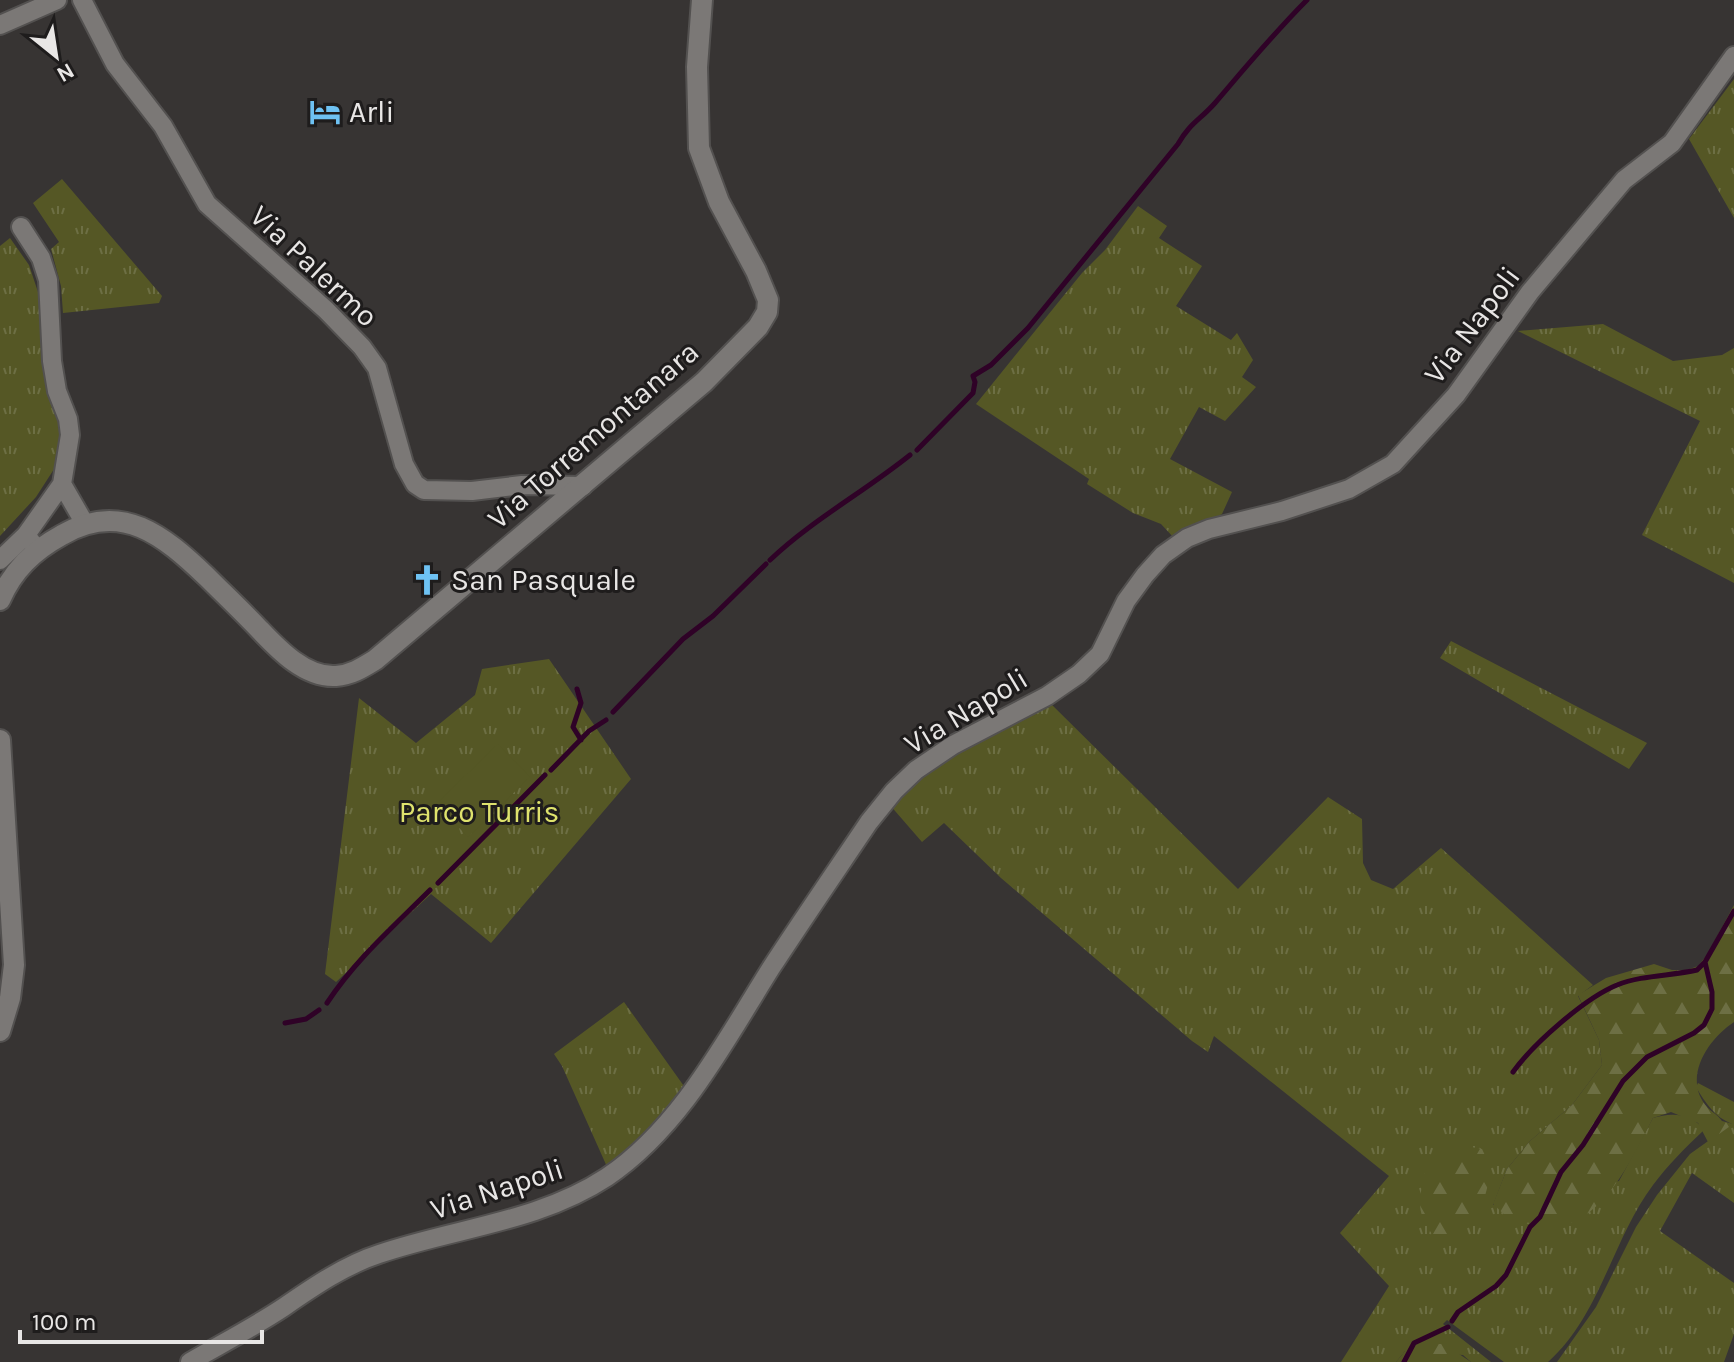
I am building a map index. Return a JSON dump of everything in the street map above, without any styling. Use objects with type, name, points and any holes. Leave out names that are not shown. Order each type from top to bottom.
[{"type":"street","points":[[0,25],[57,0]]},
{"type":"street","name":"Via Palermo","points":[[82,0],[115,64],[163,126],[207,204],[326,310],[362,347],[377,368],[404,464],[415,484],[424,490],[472,491],[522,485],[583,486]]},
{"type":"street","name":"Via Torremontanara","points":[[0,560],[32,542],[85,524],[106,521],[130,524],[151,531],[174,545],[284,655],[314,672],[333,676],[356,672],[375,660],[704,382],[758,327],[768,308],[768,300],[756,271],[719,202],[699,148],[697,67],[702,0]]},
{"type":"street","name":"Via Napoli","points":[[190,1362],[284,1307],[309,1288],[377,1254],[521,1216],[569,1200],[634,1157],[672,1116],[718,1053],[843,862],[894,791],[916,770],[953,745],[1047,696],[1079,674],[1100,654],[1126,601],[1145,575],[1163,555],[1187,538],[1349,489],[1393,464],[1456,395],[1530,292],[1624,180],[1672,143],[1734,56]]},
{"type":"street","points":[[21,227],[41,258],[48,280],[52,361],[70,435],[62,484],[32,542]]},
{"type":"street","points":[[62,484],[85,524]]},
{"type":"street","name":"Via Torremontanara","points":[[0,600],[32,542]]},
{"type":"street","points":[[0,740],[14,965],[10,998],[0,1031]]},
{"type":"green space","points":[[1734,79],[1734,218],[1689,139]]},
{"type":"green space","points":[[62,179],[162,296],[159,303],[63,313],[61,286],[51,249],[59,242],[33,203]]},
{"type":"green space","points":[[1138,206],[1167,226],[1159,238],[1202,266],[1176,306],[1231,340],[1237,333],[1253,360],[1242,377],[1256,387],[1225,421],[1199,407],[1170,459],[1232,492],[1222,514],[1175,539],[1161,524],[1133,513],[1087,484],[1089,479],[976,404]]},
{"type":"green space","points":[[10,238],[29,265],[38,292],[61,435],[56,466],[36,497],[0,536],[0,246]]},
{"type":"green space","points":[[1603,324],[1673,361],[1722,355],[1734,348],[1734,583],[1642,535],[1700,421],[1518,331]]},
{"type":"green space","points":[[1451,641],[1647,743],[1629,769],[1440,658]]},
{"type":"green space","name":"Parco Turris","points":[[549,659],[631,779],[491,943],[431,894],[336,982],[325,974],[359,698],[416,743],[475,695],[482,669]]},
{"type":"green space","points":[[1047,700],[1238,889],[1328,797],[1362,819],[1363,863],[1371,880],[1393,889],[1441,848],[1593,985],[1578,996],[1599,1040],[1602,1065],[1572,1105],[1530,1141],[1507,1169],[1493,1205],[1619,1181],[1653,1118],[1681,1115],[1694,1120],[1704,1130],[1653,1185],[1627,1229],[1581,1323],[1548,1362],[1504,1362],[1447,1320],[1443,1324],[1491,1362],[1471,1362],[1463,1355],[1405,1351],[1396,1362],[1341,1362],[1389,1286],[1340,1233],[1389,1176],[1214,1036],[1208,1052],[1192,1041],[1001,878],[944,823],[922,842],[889,804],[908,780]]},
{"type":"green space","points":[[498,744],[530,777],[468,837],[436,804]]},
{"type":"green space","points":[[1734,905],[1734,1022],[1707,1049],[1701,1060],[1697,1085],[1700,1097],[1708,1108],[1722,1121],[1733,1124],[1708,1142],[1698,1123],[1671,1112],[1653,1118],[1619,1179],[1583,1217],[1561,1226],[1512,1220],[1493,1204],[1507,1169],[1530,1141],[1572,1105],[1602,1065],[1599,1040],[1578,995],[1606,978],[1654,964],[1672,970],[1698,966]]},
{"type":"green space","points":[[624,1002],[686,1089],[669,1110],[608,1169],[554,1054]]},
{"type":"green space","points":[[1698,1083],[1734,1102],[1734,1203],[1692,1173],[1660,1231],[1734,1283],[1734,1334],[1724,1362],[1557,1362],[1596,1307],[1636,1227],[1657,1195],[1690,1154],[1732,1124],[1711,1109],[1696,1087]]},
{"type":"green space","points":[[1466,1146],[1482,1149],[1488,1169],[1487,1189],[1467,1227],[1441,1246],[1421,1212],[1420,1195],[1425,1173]]},
{"type":"green space","points":[[1420,1344],[1444,1344],[1471,1362],[1396,1362],[1405,1351]]},
{"type":"waterway","points":[[917,450],[973,393],[973,376],[991,365],[1028,328],[1187,131],[1307,0]]},
{"type":"waterway","points":[[770,560],[803,532],[910,455]]},
{"type":"waterway","points":[[613,712],[683,639],[713,616],[766,564]]},
{"type":"waterway","points":[[577,689],[581,703],[573,727],[581,740]]},
{"type":"waterway","points":[[551,770],[589,731],[606,720]]},
{"type":"waterway","points":[[438,883],[545,775]]},
{"type":"waterway","points":[[327,1003],[363,958],[430,890]]},
{"type":"waterway","points":[[1452,1321],[1458,1312],[1496,1286],[1506,1275],[1530,1227],[1540,1217],[1561,1172],[1583,1145],[1623,1081],[1647,1057],[1704,1025],[1712,1009],[1712,992],[1705,962],[1734,911]]},
{"type":"waterway","points":[[1513,1072],[1560,1023],[1604,991],[1636,979],[1697,970],[1705,962]]},
{"type":"waterway","points":[[285,1023],[306,1019],[319,1010]]},
{"type":"waterway","points":[[1404,1362],[1414,1343],[1448,1327]]},
{"type":"place","name":"Arli","points":[[325,112]]},
{"type":"place","name":"San Pasquale","points":[[427,580]]}]
